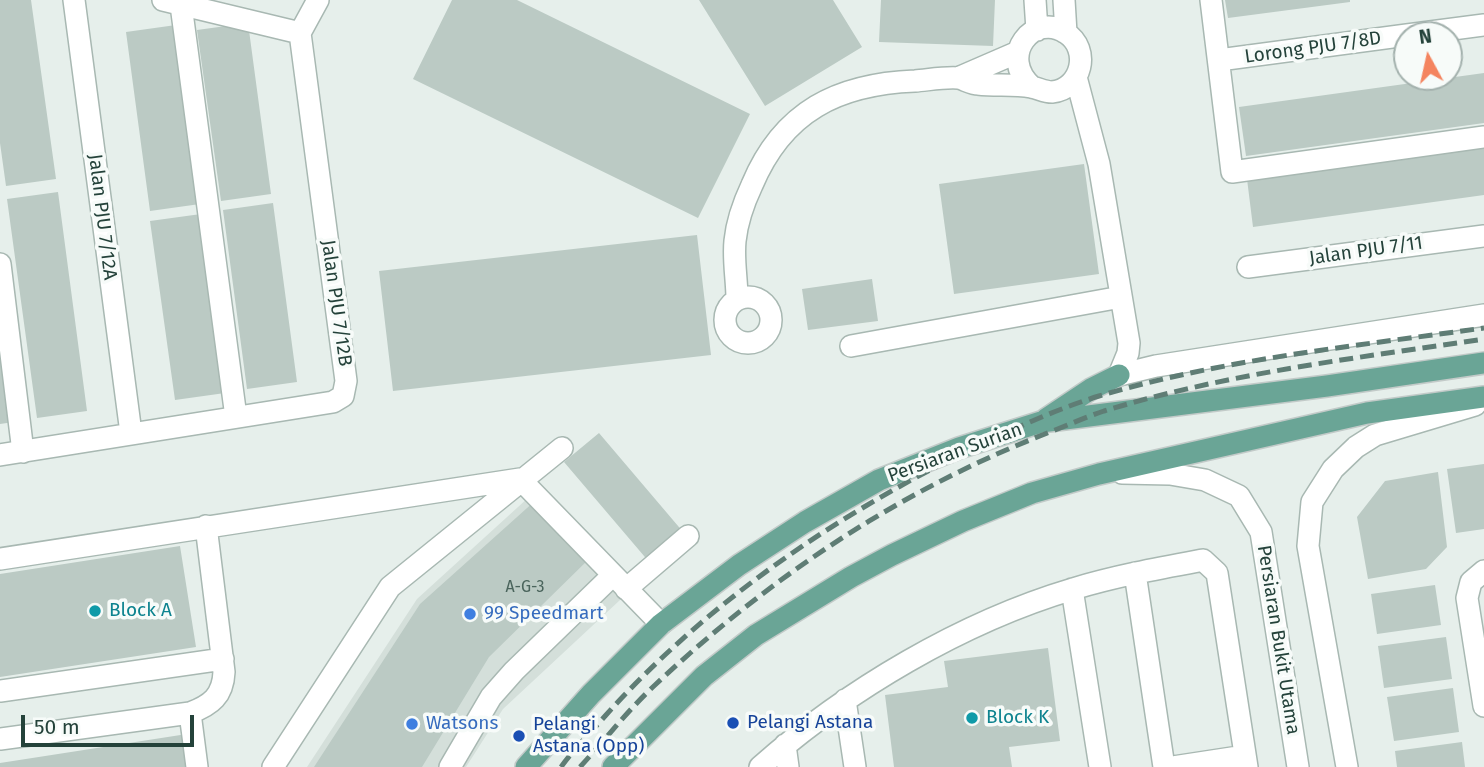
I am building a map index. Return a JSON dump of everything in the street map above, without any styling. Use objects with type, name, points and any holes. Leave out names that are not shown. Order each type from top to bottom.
[{"type":"main road","name":"Persiaran Surian","points":[[526,767],[591,694],[661,624],[739,565],[805,522],[879,480],[959,448],[1041,422],[1484,363]]},
{"type":"main road","points":[[1041,422],[1091,388],[1119,374]]},
{"type":"main road","points":[[613,767],[704,676],[756,635],[820,594],[962,521],[1032,493],[1099,474],[1367,413],[1484,397]]},
{"type":"street","name":"Jalan PJU 7/12A","points":[[74,0],[131,433]]},
{"type":"street","points":[[236,416],[176,2],[300,33],[318,0]]},
{"type":"street","points":[[1035,0],[1037,30]]},
{"type":"street","points":[[1064,0],[1066,33]]},
{"type":"street","points":[[1211,0],[1232,172],[1484,137]]},
{"type":"street","name":"Lorong PJU 7/8D","points":[[1463,28],[1484,25]]},
{"type":"street","points":[[958,78],[975,84],[1032,87],[1052,92],[1069,83],[1081,67],[1079,48],[1066,33],[1057,29],[1037,30],[1022,43],[1018,52],[1019,72],[1032,87]]},
{"type":"street","name":"Jalan PJU 7/12B","points":[[0,455],[333,402],[343,396],[346,381],[300,33]]},
{"type":"street","name":"Lorong PJU 7/8D","points":[[1219,60],[1393,37]]},
{"type":"street","points":[[737,299],[735,241],[743,205],[773,144],[794,121],[834,95],[881,82],[958,78],[1018,52]]},
{"type":"street","points":[[1069,83],[1099,164],[1129,343],[1129,353],[1119,374]]},
{"type":"street","name":"Jalan PJU 7/11","points":[[1248,267],[1484,236]]},
{"type":"street","points":[[0,264],[23,452]]},
{"type":"street","points":[[851,346],[1121,297]]},
{"type":"street","points":[[1119,374],[1484,314]]},
{"type":"street","points":[[1129,343],[1139,355],[1156,366]]},
{"type":"street","points":[[1347,767],[1308,546],[1309,520],[1315,495],[1333,469],[1356,447],[1375,435],[1484,402]]},
{"type":"street","points":[[273,767],[390,587],[562,447]]},
{"type":"street","name":"Persiaran Bukit Utama","points":[[1099,474],[1170,474],[1205,480],[1244,501],[1261,532],[1298,767]]},
{"type":"street","points":[[520,479],[661,624]]},
{"type":"street","points":[[0,559],[520,479]]},
{"type":"street","points":[[0,739],[190,713],[210,705],[219,696],[224,684],[223,659],[206,526]]},
{"type":"street","points":[[450,767],[491,697],[514,671],[620,582],[688,536]]},
{"type":"street","points":[[760,767],[845,701],[960,632],[1072,589],[1203,559],[1217,573],[1246,761],[1173,767]]},
{"type":"street","points":[[1484,571],[1471,582],[1467,598],[1484,706]]},
{"type":"street","points":[[1135,573],[1164,767]]},
{"type":"street","points":[[1072,589],[1100,767]]},
{"type":"street","points":[[0,691],[223,659]]},
{"type":"street","points":[[845,701],[855,767]]},
{"type":"street","points":[[190,713],[197,767]]},
{"type":"street","points":[[785,746],[788,767]]},
{"type":"shaded area","points":[[540,487],[634,587],[503,709],[466,767],[307,767],[417,599]]},
{"type":"building","points":[[0,0],[31,0],[56,179],[6,186],[0,143]]},
{"type":"building","points":[[452,0],[517,0],[750,114],[698,218],[413,79]]},
{"type":"building","points":[[699,0],[833,0],[862,47],[765,106]]},
{"type":"building","points":[[881,0],[995,0],[993,46],[879,42]]},
{"type":"building","points":[[1225,0],[1350,0],[1350,2],[1228,18]]},
{"type":"building","points":[[248,23],[271,194],[221,201],[197,30]]},
{"type":"building","points":[[176,25],[200,204],[150,211],[126,32]]},
{"type":"building","points":[[1484,73],[1484,123],[1246,156],[1239,107],[1393,86],[1393,91],[1463,91],[1463,76]]},
{"type":"building","points":[[1484,146],[1484,195],[1253,227],[1247,179]]},
{"type":"building","points":[[1084,164],[1099,274],[954,294],[939,184]]},
{"type":"building","points":[[58,192],[87,411],[37,418],[7,199]]},
{"type":"building","points":[[273,203],[297,382],[247,389],[223,210]]},
{"type":"building","points":[[201,214],[225,393],[175,400],[150,221]]},
{"type":"building","points":[[697,235],[711,355],[393,391],[379,271]]},
{"type":"building","points":[[872,279],[878,321],[808,330],[802,289]]},
{"type":"building","points":[[0,334],[14,422],[0,424]]},
{"type":"building","points":[[599,433],[684,533],[650,563],[564,462]]},
{"type":"building","points":[[1484,464],[1484,529],[1456,533],[1447,469]]},
{"type":"building","points":[[1438,472],[1447,547],[1426,569],[1368,579],[1357,517],[1385,481]]},
{"type":"building","points":[[536,500],[591,557],[489,657],[422,767],[314,767],[420,604]]},
{"type":"building","name":"Block A","points":[[180,546],[196,647],[0,677],[0,574]]},
{"type":"building","points":[[1435,585],[1441,625],[1377,634],[1371,594]]},
{"type":"building","points":[[1446,637],[1452,679],[1384,688],[1378,646]]},
{"type":"building","name":"Block K","points":[[1048,648],[1060,741],[1009,747],[1012,767],[894,767],[885,695],[948,687],[944,661]]},
{"type":"building","points":[[1453,688],[1459,732],[1394,741],[1387,697]]},
{"type":"building","points":[[187,734],[192,767],[0,767],[0,763]]},
{"type":"building","points":[[1462,742],[1465,767],[1397,767],[1395,751]]},
{"type":"railway","points":[[561,767],[644,675],[684,638],[769,569],[861,509],[957,456],[1063,409],[1146,383],[1290,355],[1484,328]]},
{"type":"railway","points":[[580,767],[655,685],[745,608],[840,539],[942,480],[1077,421],[1151,398],[1293,368],[1484,339]]},
{"type":"place","name":"Block A","points":[[95,611]]},
{"type":"place","name":"99 Speedmart","points":[[470,614]]},
{"type":"place","name":"Block K","points":[[972,718]]},
{"type":"place","name":"Pelangi Astana","points":[[733,723]]},
{"type":"place","name":"Watsons","points":[[412,724]]},
{"type":"place","name":"Pelangi Astana (Opp)","points":[[519,736]]}]
